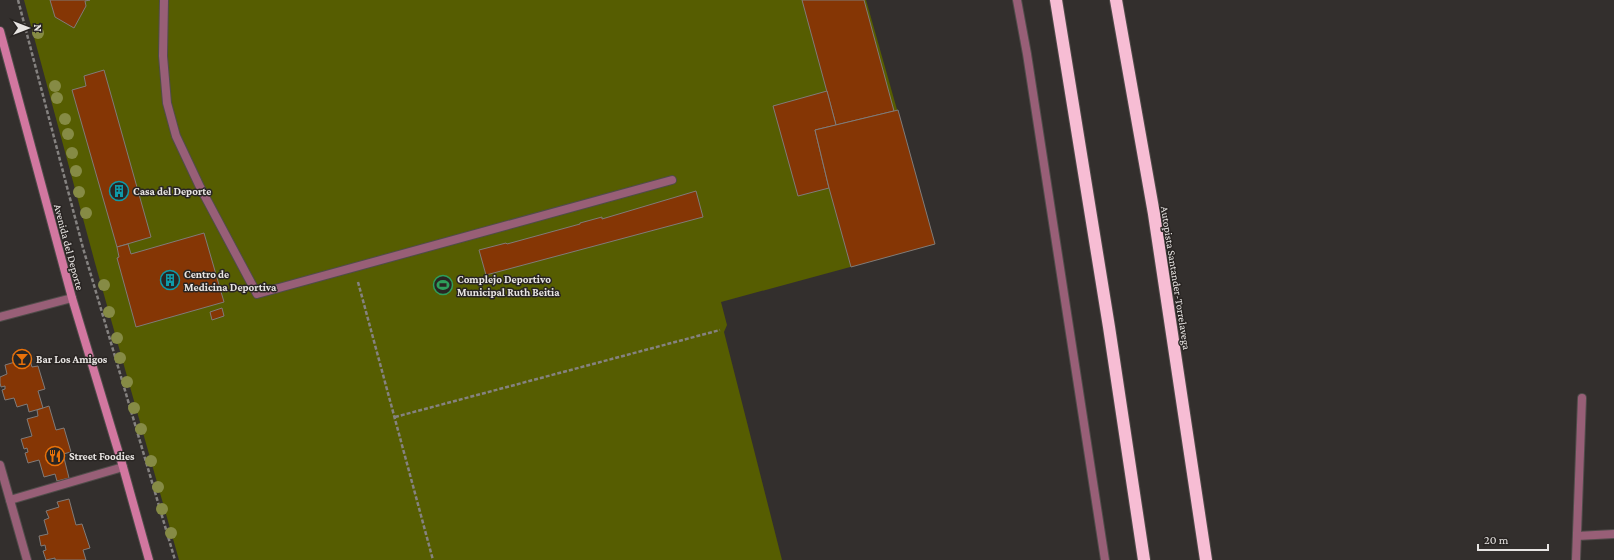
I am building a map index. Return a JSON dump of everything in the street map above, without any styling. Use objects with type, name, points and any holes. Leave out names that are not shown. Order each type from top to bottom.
[{"type":"highway","points":[[1056,0],[1109,327],[1144,560]]},
{"type":"highway","name":"Autopista Santander-Torrelavega","points":[[1116,0],[1154,214],[1206,560]]},
{"type":"main road","name":"Avenida del Deporte","points":[[0,31],[72,298],[123,467],[149,560]]},
{"type":"street","points":[[164,0],[163,56],[167,102],[176,136],[200,188],[257,294],[672,180]]},
{"type":"street","points":[[1017,0],[1027,54],[1105,560]]},
{"type":"street","points":[[0,317],[72,298]]},
{"type":"street","points":[[1576,560],[1582,398]]},
{"type":"street","points":[[0,465],[27,560]]},
{"type":"street","points":[[10,500],[123,467]]},
{"type":"street","points":[[1577,536],[1614,534]]},
{"type":"path","points":[[18,0],[83,248],[175,560]]},
{"type":"path","points":[[354,268],[433,560]]},
{"type":"path","points":[[395,417],[720,330]]},
{"type":"green space","name":"Complejo Deportivo Municipal Ruth Beitia","points":[[24,0],[866,0],[935,244],[721,302],[727,325],[724,332],[782,560],[179,560],[95,263]]},
{"type":"building","points":[[50,0],[90,0],[85,1],[86,6],[74,28],[55,17]]},
{"type":"building","points":[[802,0],[864,0],[894,111],[836,125]]},
{"type":"building","name":"Casa del Deporte","points":[[104,70],[151,237],[117,247],[72,90],[86,86],[84,76]]},
{"type":"building","points":[[827,91],[836,125],[815,130],[829,188],[798,196],[773,106]]},
{"type":"building","points":[[898,110],[935,244],[851,267],[829,188],[815,130]]},
{"type":"building","points":[[696,191],[703,217],[486,275],[479,250],[507,244],[602,217],[602,219]]},
{"type":"building","name":"Centro de Medicina Deportiva","points":[[204,233],[224,302],[136,327],[117,258],[119,257],[117,247],[128,244],[131,254]]},
{"type":"building","points":[[222,308],[224,316],[212,320],[210,312]]},
{"type":"building","points":[[27,351],[32,367],[38,366],[45,389],[38,391],[43,408],[29,412],[27,404],[17,407],[14,398],[5,400],[2,390],[5,389],[5,386],[1,387],[0,383],[0,377],[7,374],[5,365],[15,362],[13,354]]},
{"type":"building","points":[[49,406],[56,430],[64,428],[71,452],[63,454],[69,478],[57,481],[55,474],[44,477],[39,460],[28,463],[25,453],[28,452],[27,448],[24,449],[21,439],[32,436],[27,419],[38,416],[37,410]]},
{"type":"building","points":[[69,499],[76,525],[82,524],[90,548],[83,550],[86,560],[55,560],[55,558],[46,560],[43,551],[46,550],[45,545],[41,546],[39,536],[48,534],[44,520],[49,518],[46,511],[59,507],[57,502]]},
{"type":"place","name":"Casa del Deporte","points":[[119,191]]},
{"type":"place","name":"Centro de Medicina Deportiva","points":[[170,280]]},
{"type":"place","name":"Complejo Deportivo Municipal Ruth Beitia","points":[[443,285]]},
{"type":"place","name":"Bar Los Amigos","points":[[22,359]]},
{"type":"place","name":"Street Foodies","points":[[55,456]]}]
